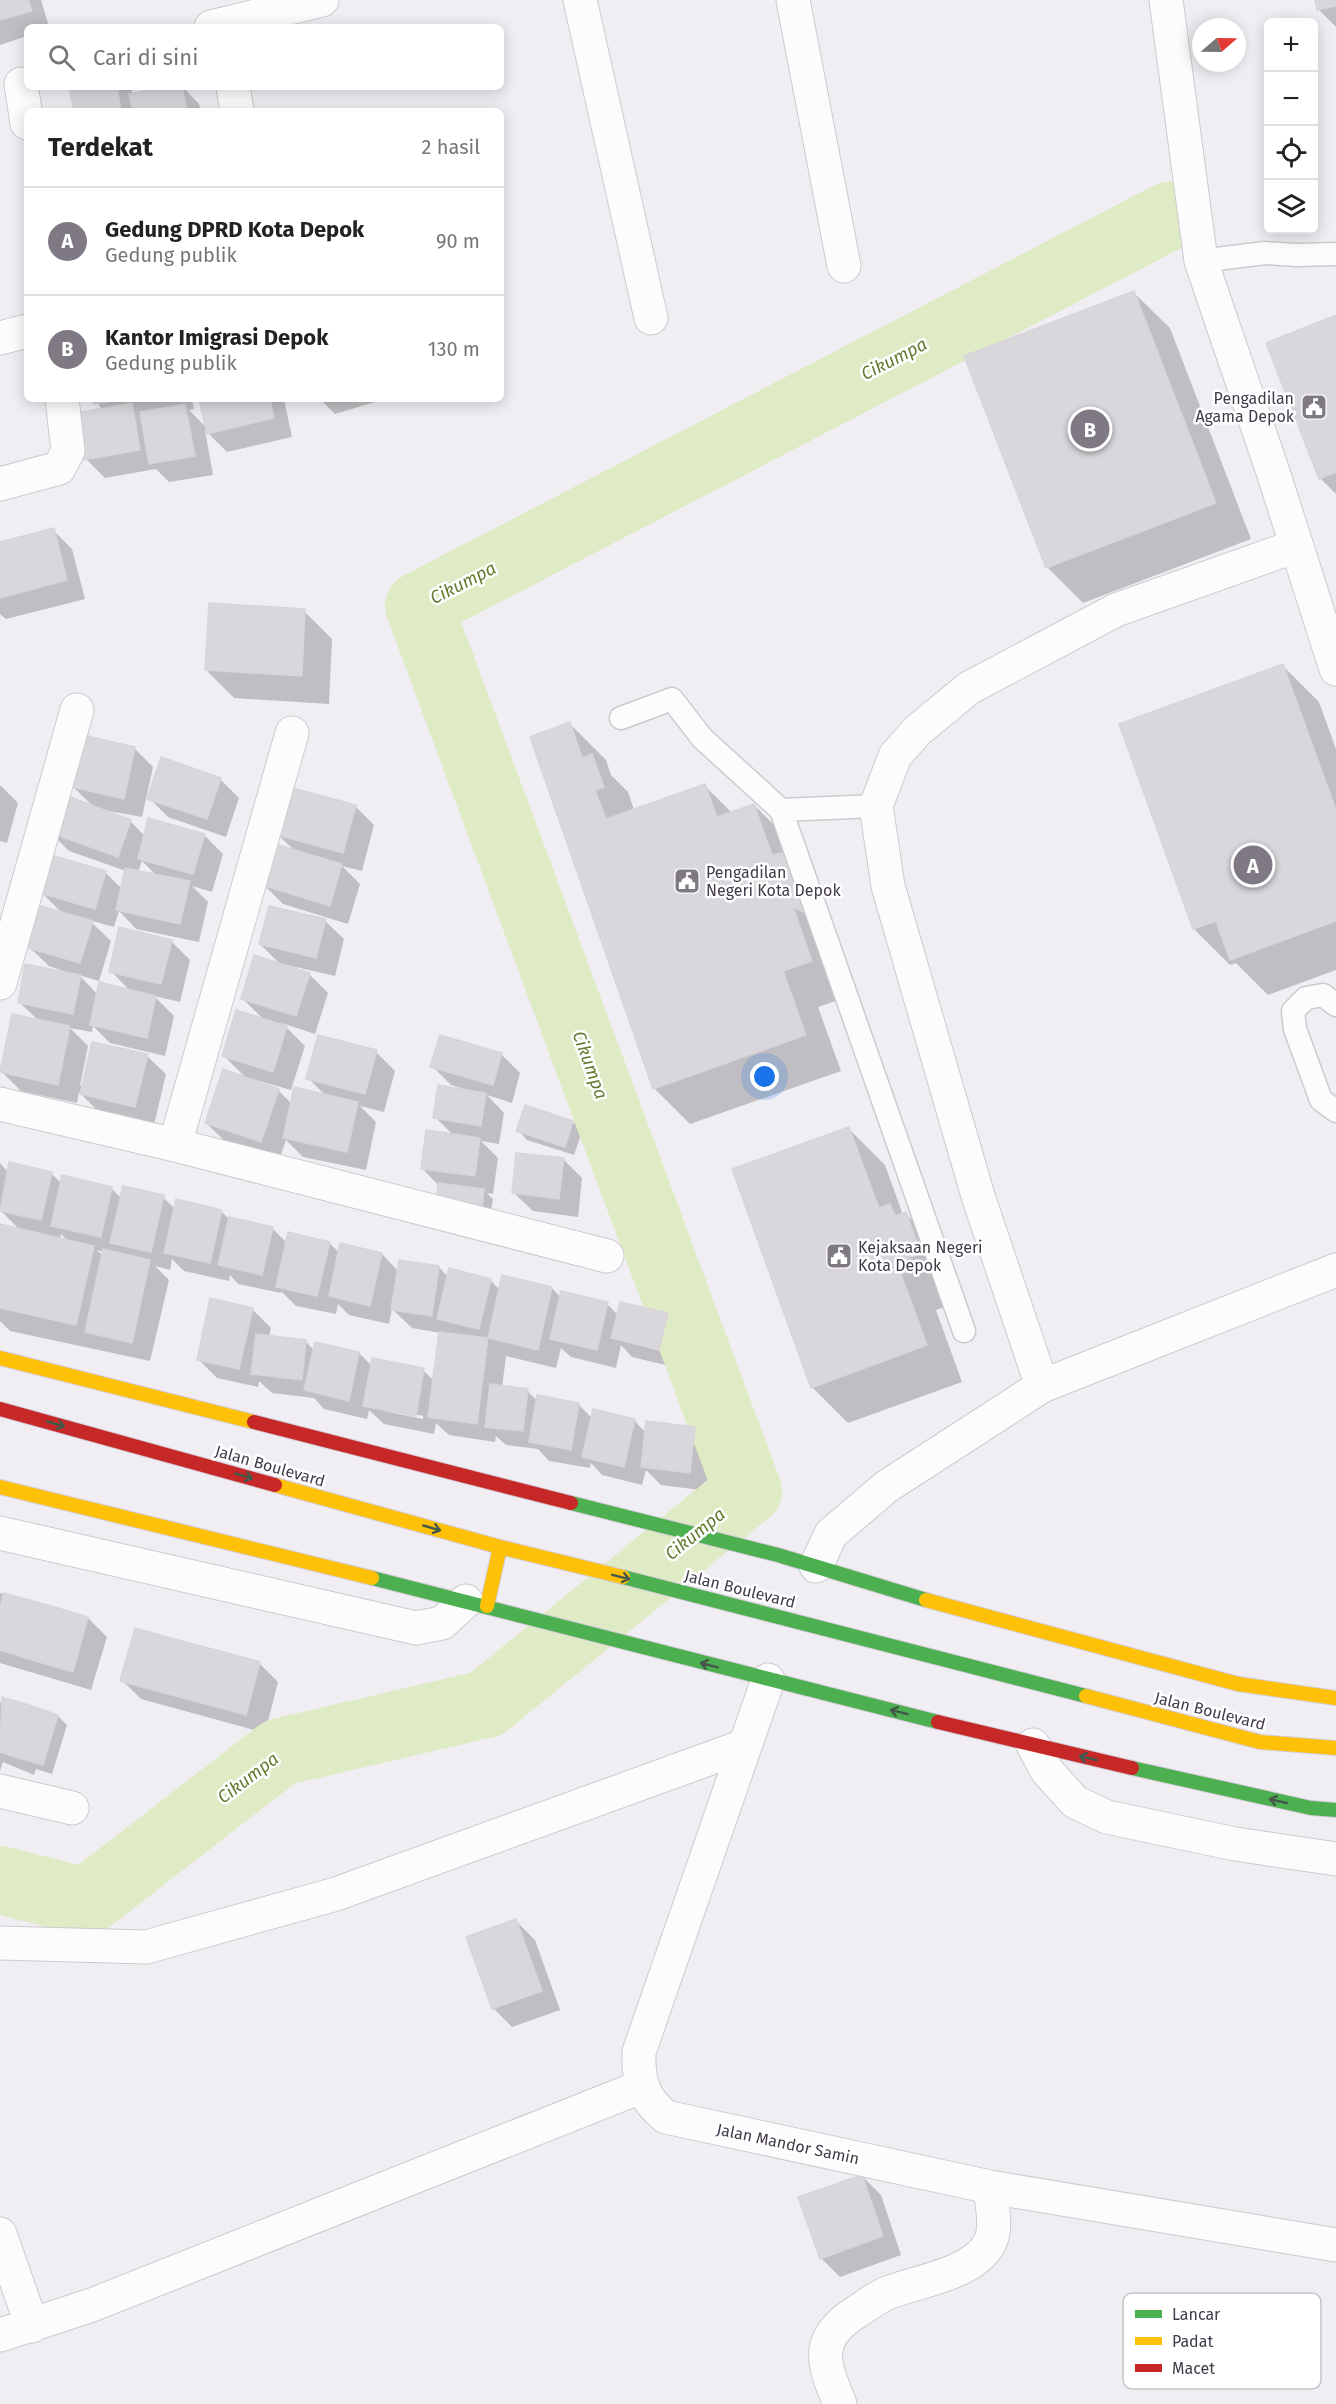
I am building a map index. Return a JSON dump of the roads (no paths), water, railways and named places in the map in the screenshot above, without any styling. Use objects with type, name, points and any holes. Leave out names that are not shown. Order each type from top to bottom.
[{"type":"main road","points":[[0,1358],[816,1566],[993,1620],[1238,1684],[1336,1698]]},
{"type":"main road","name":"Jalan Boulevard","points":[[0,1408],[500,1547],[805,1622],[1260,1742],[1336,1748]]},
{"type":"main road","points":[[0,1487],[477,1604],[768,1680],[1033,1745],[1311,1808],[1336,1810]]},
{"type":"main road","points":[[477,1604],[500,1547]]},
{"type":"street","points":[[218,19],[322,0]]},
{"type":"street","points":[[580,0],[651,318]]},
{"type":"street","points":[[793,0],[844,266]]},
{"type":"street","points":[[1166,0],[1201,261],[1274,475],[1336,669]]},
{"type":"street","points":[[16,84],[24,112]]},
{"type":"street","points":[[234,90],[236,108]]},
{"type":"street","points":[[0,338],[24,332]]},
{"type":"street","points":[[0,484],[59,468],[68,451],[63,402]]},
{"type":"street","points":[[1042,1386],[978,1196],[888,886],[876,806],[895,756],[917,731],[969,688],[1116,610],[1296,546]]},
{"type":"street","points":[[0,983],[77,710]]},
{"type":"street","points":[[176,1145],[292,733]]},
{"type":"street","points":[[0,1104],[176,1145],[607,1256]]},
{"type":"street","points":[[816,1566],[831,1534],[886,1487],[1042,1386],[1336,1270]]},
{"type":"street","points":[[0,1533],[416,1628],[428,1628],[442,1623],[477,1604]]},
{"type":"street","name":"Jalan Mandor Samin","points":[[768,1680],[639,2052],[639,2070],[651,2105],[666,2117],[990,2187],[1336,2245]]},
{"type":"street","points":[[1033,1745],[1047,1771],[1075,1802],[1107,1817],[1235,1844],[1336,1859]]},
{"type":"street","points":[[0,1942],[146,1947],[336,1894],[744,1746]]},
{"type":"street","points":[[0,1791],[72,1808]]},
{"type":"street","points":[[0,2335],[92,2305],[643,2086]]},
{"type":"street","points":[[840,2404],[825,2355],[827,2337],[840,2322],[887,2293],[944,2274],[974,2261],[991,2242],[993,2224],[990,2187]]},
{"type":"street","points":[[0,2234],[32,2326]]},
{"type":"lane","points":[[1201,261],[1264,253],[1336,254]]},
{"type":"lane","points":[[621,718],[672,699],[702,738],[781,810],[964,1331]]},
{"type":"lane","points":[[781,810],[876,806]]},
{"type":"lane","points":[[1336,1005],[1323,995],[1306,998],[1293,1011],[1295,1029],[1321,1100],[1336,1111]]},
{"type":"waterway","name":"Cikumpa","points":[[0,1880],[86,1902],[280,1752],[486,1704],[748,1491],[419,606],[1171,215]]},
{"type":"place","name":"Pengadilan Agama Depok","points":[[1314,407]]},
{"type":"place","name":"Kantor Imigrasi Depok","points":[[1090,429]]},
{"type":"place","name":"Gedung DPRD Kota Depok","points":[[1253,865]]},
{"type":"place","name":"Pengadilan Negeri Kota Depok","points":[[687,881]]},
{"type":"place","name":"Kejaksaan Negeri Kota Depok","points":[[839,1256]]}]
